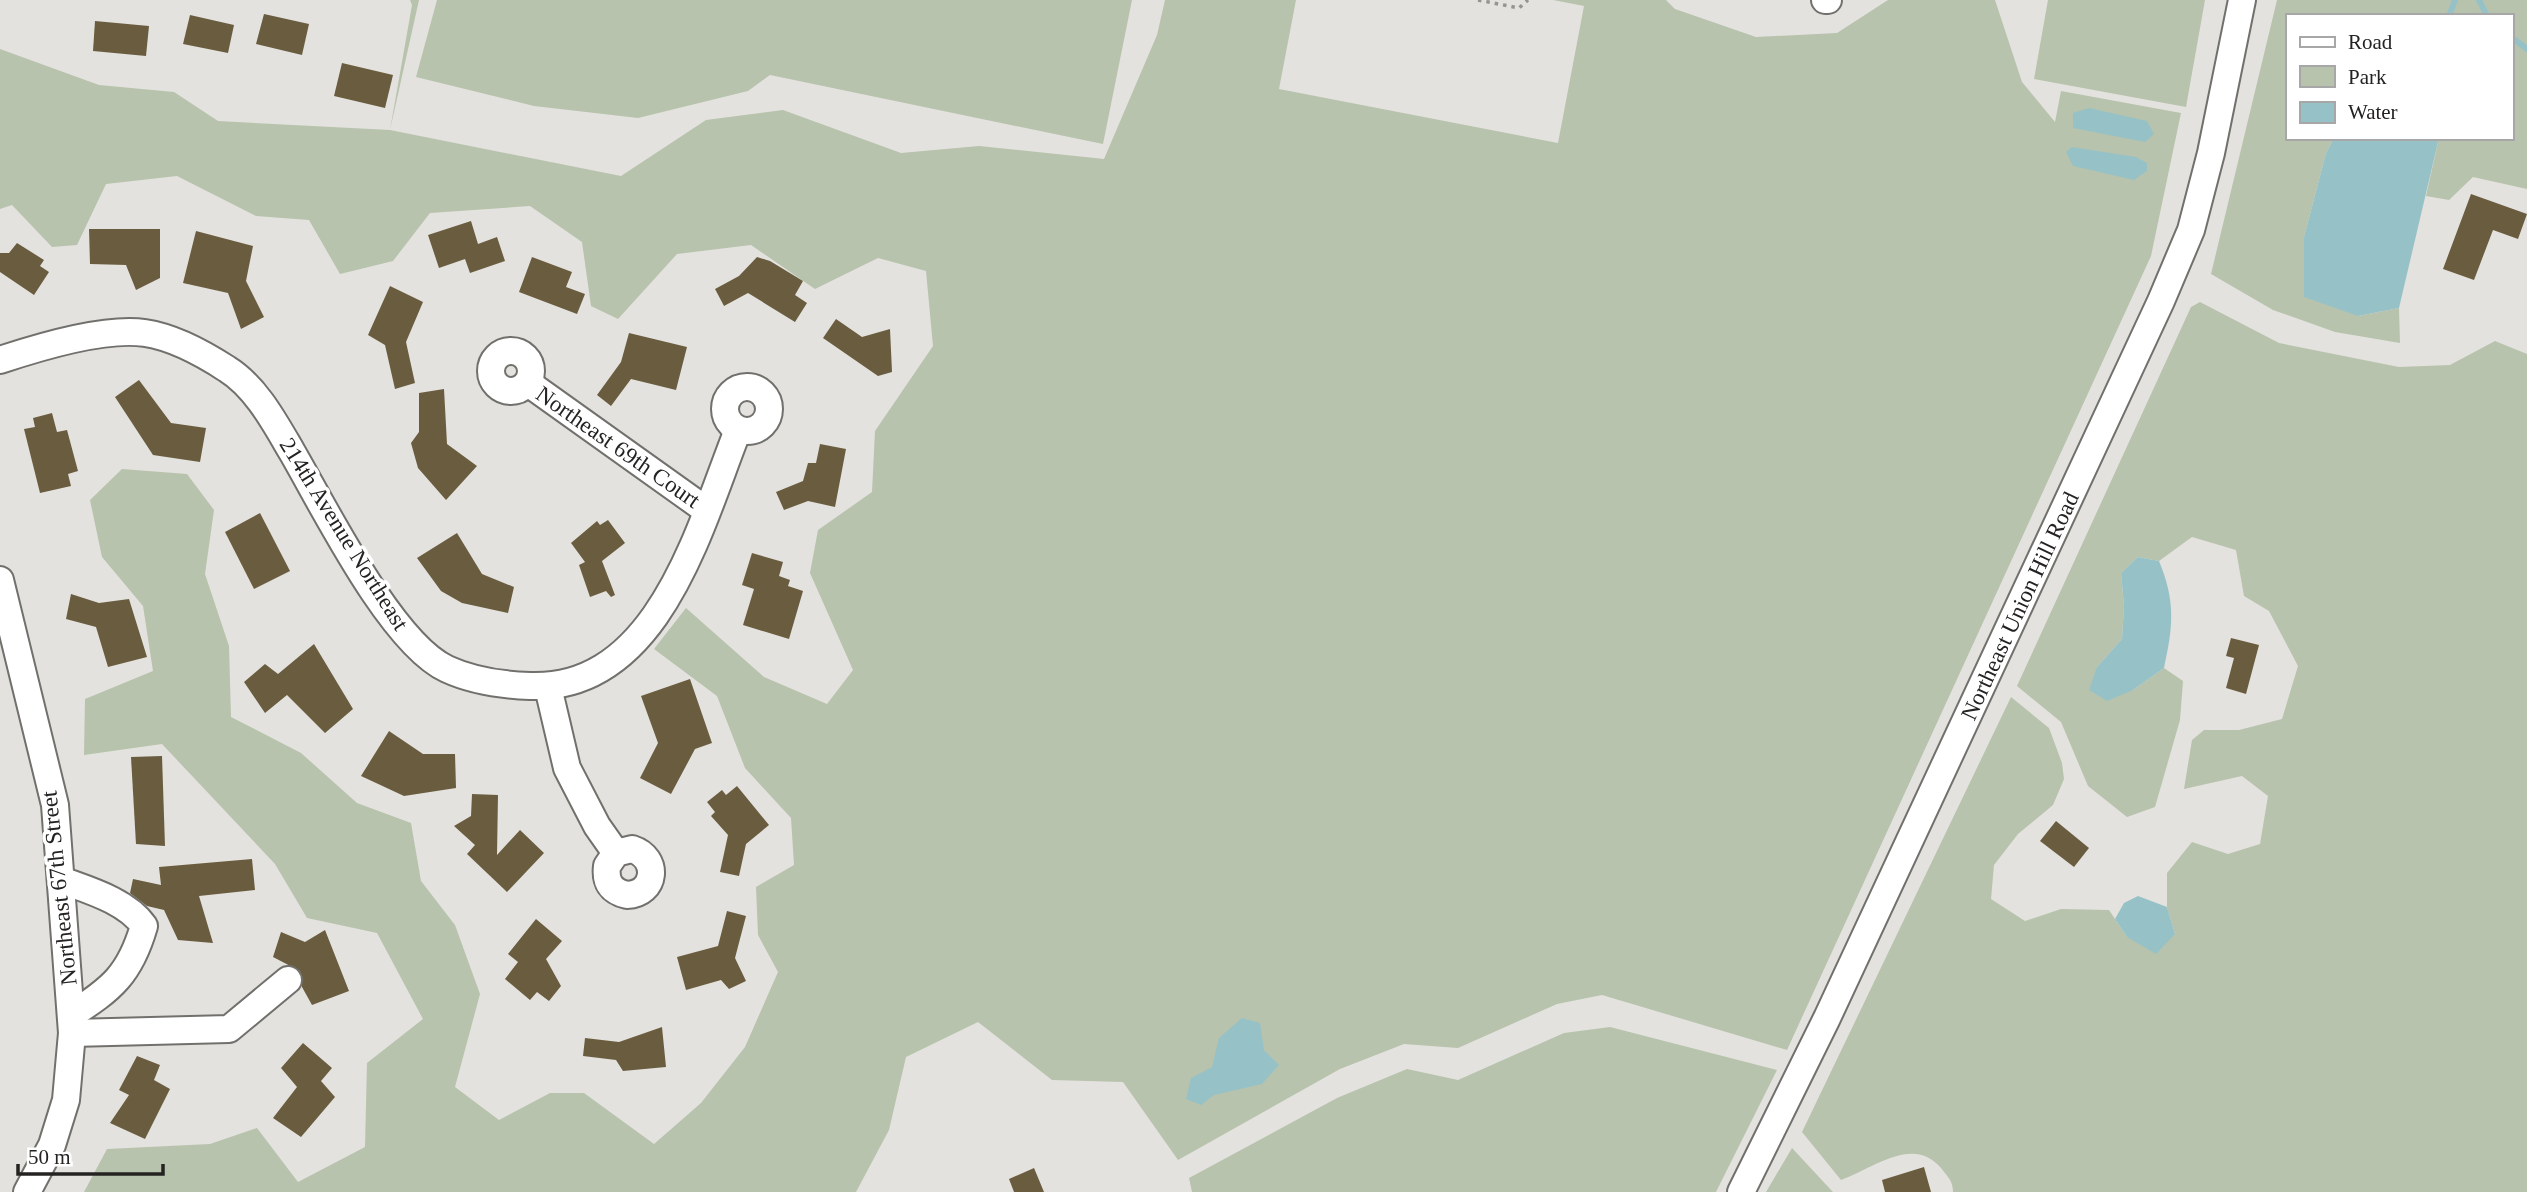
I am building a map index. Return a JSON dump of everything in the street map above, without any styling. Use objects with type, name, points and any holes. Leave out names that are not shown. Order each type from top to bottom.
[{"type":"street","name":"Northeast Union Hill Road","points":[[1741,1192],[1827,1018],[2161,301],[2194,217],[2211,153],[2242,0]]},
{"type":"street","name":"214th Avenue Northeast","points":[[0,360],[113,332],[145,333],[166,339],[229,369],[257,397],[368,583],[415,647],[447,669],[498,685],[548,687],[587,676],[624,652],[670,597],[706,510]]},
{"type":"street","name":"Northeast 69th Court","points":[[528,383],[706,510],[738,430]]},
{"type":"street","name":"Northeast 67th Street","points":[[0,580],[55,805],[72,1024],[66,1100],[52,1144],[27,1192]]},
{"type":"street","points":[[548,687],[567,768],[597,825],[616,853]]},
{"type":"street","points":[[61,880],[105,898],[137,916],[144,926],[128,969],[72,1024]]},
{"type":"street","points":[[72,1024],[229,1029],[288,980]]},
{"type":"path","points":[[1478,0],[1519,8],[1528,0]]},
{"type":"green space","points":[[410,0],[419,0],[390,130],[412,5]]},
{"type":"green space","points":[[437,0],[1132,0],[1103,144],[770,75],[748,91],[638,118],[534,106],[416,77]]},
{"type":"green space","points":[[1165,0],[1296,0],[1279,89],[1558,143],[1584,6],[1553,0],[1666,0],[1675,9],[1756,37],[1837,33],[1888,0],[1995,0],[2022,82],[2055,122],[2061,91],[2181,113],[2151,256],[1787,1050],[1602,995],[1557,1004],[1458,1048],[1404,1044],[1340,1069],[1178,1160],[1123,1082],[1052,1080],[978,1022],[906,1057],[889,1130],[856,1192],[84,1192],[107,1149],[210,1144],[257,1128],[298,1182],[365,1147],[367,1063],[423,1019],[377,933],[307,918],[275,864],[162,744],[84,755],[85,699],[153,671],[143,606],[102,557],[90,500],[122,469],[187,474],[214,510],[205,574],[229,646],[231,717],[301,753],[357,803],[411,823],[421,881],[455,925],[480,994],[455,1087],[499,1120],[550,1093],[584,1093],[654,1144],[701,1103],[745,1047],[778,972],[758,935],[756,887],[794,865],[791,818],[745,768],[717,696],[654,649],[686,608],[764,677],[827,704],[853,670],[810,573],[818,530],[872,492],[875,431],[933,346],[926,271],[878,258],[815,289],[751,245],[677,254],[618,319],[591,306],[582,242],[530,206],[430,213],[393,261],[340,274],[309,220],[256,216],[177,176],[106,184],[77,245],[52,247],[12,205],[0,209],[0,49],[99,85],[174,92],[218,121],[390,130],[621,176],[706,120],[783,110],[901,153],[979,146],[1104,159],[1157,35]]},
{"type":"green space","points":[[2048,0],[2205,0],[2186,107],[2034,79]]},
{"type":"green space","points":[[2277,0],[2527,0],[2527,189],[2473,177],[2449,200],[2426,196],[2439,140],[2513,140],[2513,14],[2286,14],[2286,140],[2333,140],[2326,153],[2304,237],[2358,316],[2399,308],[2400,343],[2335,332],[2273,310],[2211,274]]},
{"type":"green space","points":[[2200,302],[2279,343],[2399,367],[2450,365],[2495,341],[2527,354],[2527,1192],[1953,1192],[1951,1182],[1941,1168],[1918,1154],[1893,1157],[1841,1180],[1802,1132],[2011,697],[2049,728],[2062,763],[2064,779],[2053,805],[2018,834],[1994,865],[1991,899],[2025,921],[2061,909],[2109,910],[2127,937],[2175,934],[2167,907],[2167,873],[2192,842],[2228,854],[2260,844],[2268,796],[2242,776],[2184,789],[2192,740],[2204,730],[2239,730],[2282,719],[2298,666],[2269,611],[2244,596],[2236,550],[2192,537],[2159,561],[2138,557],[2121,573],[2124,606],[2122,639],[2097,667],[2133,690],[2164,668],[2183,681],[2180,720],[2155,807],[2127,817],[2088,786],[2061,722],[2017,686],[2191,307]]},
{"type":"green space","points":[[1610,1027],[1777,1070],[1716,1192],[1192,1192],[1189,1178],[1337,1098],[1407,1069],[1458,1080],[1564,1033]]},
{"type":"green space","points":[[1792,1148],[1832,1191],[1833,1192],[1766,1192]]},
{"type":"water","points":[[2089,108],[2147,121],[2154,134],[2145,142],[2073,128],[2073,113]]},
{"type":"water","points":[[2333,140],[2439,140],[2399,308],[2358,316],[2304,297],[2304,237],[2326,153]]},
{"type":"water","points":[[2072,147],[2136,157],[2147,163],[2147,171],[2134,180],[2073,166],[2066,152]]},
{"type":"water","points":[[2138,557],[2159,561],[2168,589],[2171,627],[2164,668],[2133,690],[2107,701],[2089,690],[2097,667],[2122,639],[2124,606],[2121,573]]},
{"type":"water","points":[[2138,896],[2167,907],[2175,934],[2156,954],[2127,937],[2115,919],[2124,903]]},
{"type":"water","points":[[1242,1018],[1260,1023],[1264,1050],[1279,1065],[1262,1084],[1214,1095],[1201,1105],[1186,1099],[1191,1078],[1212,1067],[1219,1038]]},
{"type":"building","points":[[264,14],[309,24],[302,55],[256,44]]},
{"type":"building","points":[[190,15],[234,25],[228,53],[183,44]]},
{"type":"building","points":[[95,21],[149,26],[146,56],[93,51]]},
{"type":"building","points":[[342,63],[393,75],[385,108],[334,96]]},
{"type":"building","points":[[2471,194],[2527,214],[2518,239],[2493,230],[2474,280],[2443,269]]},
{"type":"building","points":[[471,221],[478,244],[497,237],[505,261],[470,273],[465,259],[439,268],[428,235]]},
{"type":"building","points":[[89,229],[160,229],[160,278],[136,290],[126,265],[90,264]]},
{"type":"building","points":[[196,231],[253,246],[246,281],[264,317],[241,329],[228,293],[183,283]]},
{"type":"building","points":[[17,243],[44,260],[40,266],[49,272],[34,295],[0,272],[0,253],[9,253]]},
{"type":"building","points":[[532,257],[572,272],[566,287],[585,294],[577,314],[519,292]]},
{"type":"building","points":[[757,257],[770,261],[803,281],[795,295],[807,303],[795,322],[748,293],[724,306],[715,289],[739,276]]},
{"type":"building","points":[[390,286],[423,302],[406,342],[415,383],[395,389],[385,345],[368,335]]},
{"type":"building","points":[[836,319],[862,337],[890,329],[892,372],[878,376],[823,338]]},
{"type":"building","points":[[629,333],[687,347],[676,390],[631,379],[611,406],[597,395],[621,362]]},
{"type":"building","points":[[139,380],[171,423],[206,428],[200,462],[153,455],[115,397]]},
{"type":"building","points":[[444,389],[447,444],[477,466],[446,500],[418,468],[411,443],[419,432],[419,393]]},
{"type":"building","points":[[52,413],[57,432],[67,430],[78,471],[68,474],[71,486],[40,493],[24,429],[35,427],[33,418]]},
{"type":"building","points":[[820,444],[846,449],[835,507],[808,501],[784,510],[776,492],[803,481],[808,463],[816,463]]},
{"type":"building","points":[[260,513],[290,571],[254,589],[225,532]]},
{"type":"building","points":[[608,520],[625,543],[602,561],[615,595],[611,597],[606,591],[590,597],[579,565],[585,562],[571,543],[597,521],[600,525]]},
{"type":"building","points":[[457,533],[482,574],[514,587],[508,613],[462,603],[441,591],[417,558]]},
{"type":"building","points":[[752,553],[783,562],[779,576],[790,580],[788,586],[803,591],[789,639],[743,625],[754,589],[742,585]]},
{"type":"building","points":[[71,594],[99,603],[129,599],[147,657],[108,667],[96,627],[66,619]]},
{"type":"building","points":[[2231,638],[2259,645],[2246,694],[2226,688],[2234,658],[2226,656]]},
{"type":"building","points":[[314,644],[353,709],[325,733],[287,695],[265,713],[244,682],[265,664],[278,674]]},
{"type":"building","points":[[690,679],[712,743],[695,749],[671,794],[640,778],[658,743],[641,696]]},
{"type":"building","points":[[389,731],[423,754],[455,754],[456,788],[404,796],[361,776]]},
{"type":"building","points":[[162,756],[165,846],[136,844],[131,757]]},
{"type":"building","points":[[737,786],[769,825],[746,844],[739,876],[720,872],[728,835],[711,816],[715,812],[707,802],[722,790],[726,795]]},
{"type":"building","points":[[472,794],[498,795],[497,855],[520,830],[544,853],[507,892],[467,854],[475,845],[454,826],[471,816]]},
{"type":"building","points":[[2056,821],[2089,848],[2074,867],[2040,841]]},
{"type":"building","points":[[252,859],[255,890],[199,896],[213,943],[178,940],[164,910],[147,906],[130,893],[133,879],[161,885],[159,867]]},
{"type":"building","points":[[727,911],[746,916],[735,958],[746,981],[729,989],[721,980],[686,990],[677,957],[718,946]]},
{"type":"building","points":[[536,919],[562,941],[546,959],[561,986],[549,1001],[537,992],[530,1000],[505,979],[518,962],[508,954]]},
{"type":"building","points":[[325,930],[349,991],[312,1005],[302,987],[300,971],[273,957],[281,932],[305,942]]},
{"type":"building","points":[[662,1027],[666,1067],[623,1071],[616,1060],[583,1056],[585,1038],[619,1042]]},
{"type":"building","points":[[303,1043],[332,1068],[321,1081],[335,1097],[301,1137],[273,1118],[297,1087],[281,1068]]},
{"type":"building","points":[[137,1056],[160,1065],[154,1080],[170,1089],[145,1139],[110,1123],[129,1095],[119,1090]]},
{"type":"building","points":[[1924,1167],[1931,1192],[1885,1192],[1882,1180]]},
{"type":"building","points":[[1034,1168],[1044,1192],[1014,1192],[1009,1179]]},
{"type":"waterway","points":[[2450,14],[2455,0]]},
{"type":"waterway","points":[[2479,0],[2486,14]]},
{"type":"waterway","points":[[2513,38],[2527,49]]}]
